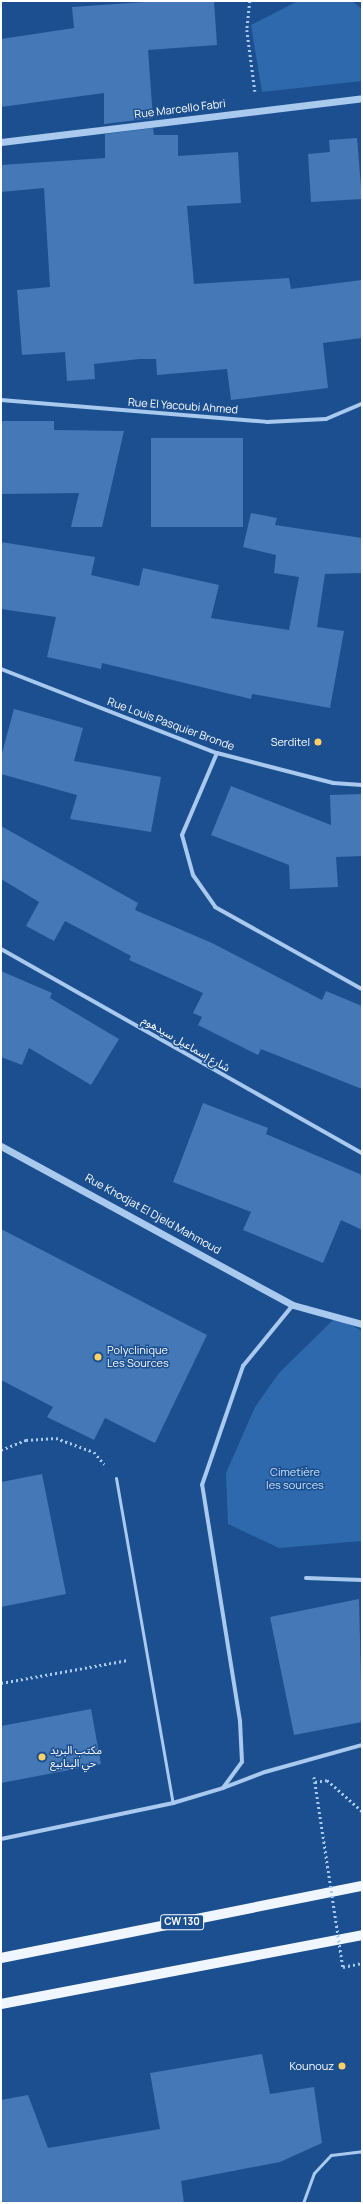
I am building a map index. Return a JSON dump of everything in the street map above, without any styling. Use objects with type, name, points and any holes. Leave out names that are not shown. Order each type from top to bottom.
[{"type":"main road","name":"CW 130","points":[[1,1958],[362,1886]]},
{"type":"main road","points":[[1,2004],[362,1935]]},
{"type":"street","name":"Rue Marcello Fabri","points":[[1,142],[362,98]]},
{"type":"street","name":"Rue El Yacoubi Ahmed","points":[[1,400],[267,422],[326,419],[362,404]]},
{"type":"street","name":"Rue Louis Pasquier Bronde","points":[[1,669],[217,753],[333,783],[362,785]]},
{"type":"street","points":[[217,753],[182,835],[193,875],[215,907],[362,989]]},
{"type":"street","name":"شارع إسماعيل سيدهوم","points":[[1,949],[362,1153]]},
{"type":"street","name":"Rue Khodjat El Djeld Mahmoud","points":[[1,1146],[293,1305],[362,1324]]},
{"type":"street","points":[[223,1788],[242,1762],[240,1720],[202,1485],[243,1366],[293,1305]]},
{"type":"street","points":[[306,1578],[362,1580]]},
{"type":"street","points":[[1,1839],[173,1803],[223,1788],[265,1772],[362,1745]]},
{"type":"lane","points":[[116,1478],[173,1803]]},
{"type":"lane","points":[[303,2203],[314,2173],[331,2155],[362,2151]]},
{"type":"path","points":[[250,1],[247,30],[258,111]]},
{"type":"path","points":[[1,1450],[26,1440],[56,1438],[94,1452],[116,1478]]},
{"type":"path","points":[[1,1683],[147,1657]]},
{"type":"path","points":[[326,1780],[362,1811]]},
{"type":"path","points":[[315,1782],[343,1967],[362,1963]]},
{"type":"green space","points":[[298,1],[352,1],[362,9],[362,81],[262,92],[251,25]]},
{"type":"green space","name":"Cimetière les sources","points":[[336,1317],[362,1331],[362,1541],[279,1548],[228,1524],[226,1473],[255,1407],[279,1373]]},
{"type":"building","points":[[160,1],[214,1],[217,45],[148,50],[153,118],[104,124],[104,93],[1,107],[1,39],[74,28],[72,7]]},
{"type":"building","points":[[153,128],[154,135],[178,135],[178,156],[238,152],[241,203],[187,206],[194,284],[289,278],[291,289],[362,280],[362,338],[323,343],[328,388],[231,400],[227,369],[157,375],[156,359],[140,359],[94,364],[95,379],[67,381],[65,352],[22,355],[17,290],[50,287],[44,188],[1,192],[1,165],[105,158],[105,134]]},
{"type":"building","points":[[357,138],[362,199],[311,202],[308,154],[330,152],[329,140]]},
{"type":"building","points":[[1,421],[54,421],[54,430],[124,431],[102,527],[71,527],[79,493],[1,494]]},
{"type":"building","points":[[151,438],[243,438],[243,527],[151,527]]},
{"type":"building","points":[[251,513],[277,518],[275,525],[362,538],[362,573],[325,574],[317,627],[344,631],[330,708],[252,694],[251,699],[102,663],[101,669],[47,657],[56,617],[1,609],[1,542],[95,557],[91,575],[139,586],[143,568],[219,585],[211,618],[289,630],[299,577],[274,573],[276,555],[243,547]]},
{"type":"building","points":[[14,709],[83,728],[74,761],[161,777],[151,832],[70,819],[77,795],[1,774],[1,757]]},
{"type":"building","points":[[231,786],[331,825],[330,795],[362,794],[362,856],[336,857],[338,887],[290,889],[289,865],[211,835]]},
{"type":"building","points":[[1,826],[138,903],[135,910],[212,943],[322,1000],[326,991],[362,1006],[362,1089],[261,1049],[258,1055],[198,1025],[202,1017],[193,1013],[203,993],[129,960],[131,956],[65,921],[54,941],[26,926],[39,902],[1,879]]},
{"type":"building","points":[[1,971],[52,993],[50,998],[119,1039],[91,1085],[29,1048],[22,1065],[1,1057]]},
{"type":"building","points":[[203,1103],[268,1128],[266,1134],[362,1175],[362,1230],[341,1220],[323,1263],[243,1230],[251,1212],[173,1182]]},
{"type":"building","name":"Polyclinique Les Sources","points":[[1,1229],[207,1335],[155,1443],[105,1418],[94,1440],[47,1417],[53,1407],[1,1380]]},
{"type":"building","points":[[42,1474],[66,1594],[1,1607],[1,1482]]},
{"type":"building","points":[[359,1599],[362,1722],[294,1735],[270,1617]]},
{"type":"building","points":[[91,1709],[101,1764],[1,1783],[1,1726]]},
{"type":"building","points":[[262,2054],[270,2094],[314,2087],[322,2143],[280,2162],[181,2181],[184,2203],[1,2203],[1,2100],[28,2095],[48,2148],[160,2129],[150,2073]]},
{"type":"place","name":"Serditel","points":[[318,742]]},
{"type":"place","name":"Polyclinique Les Sources","points":[[98,1357]]},
{"type":"place","name":"مكتب البريد حي الينابيع","points":[[42,1757]]},
{"type":"place","name":"Kounouz","points":[[342,2066]]}]
